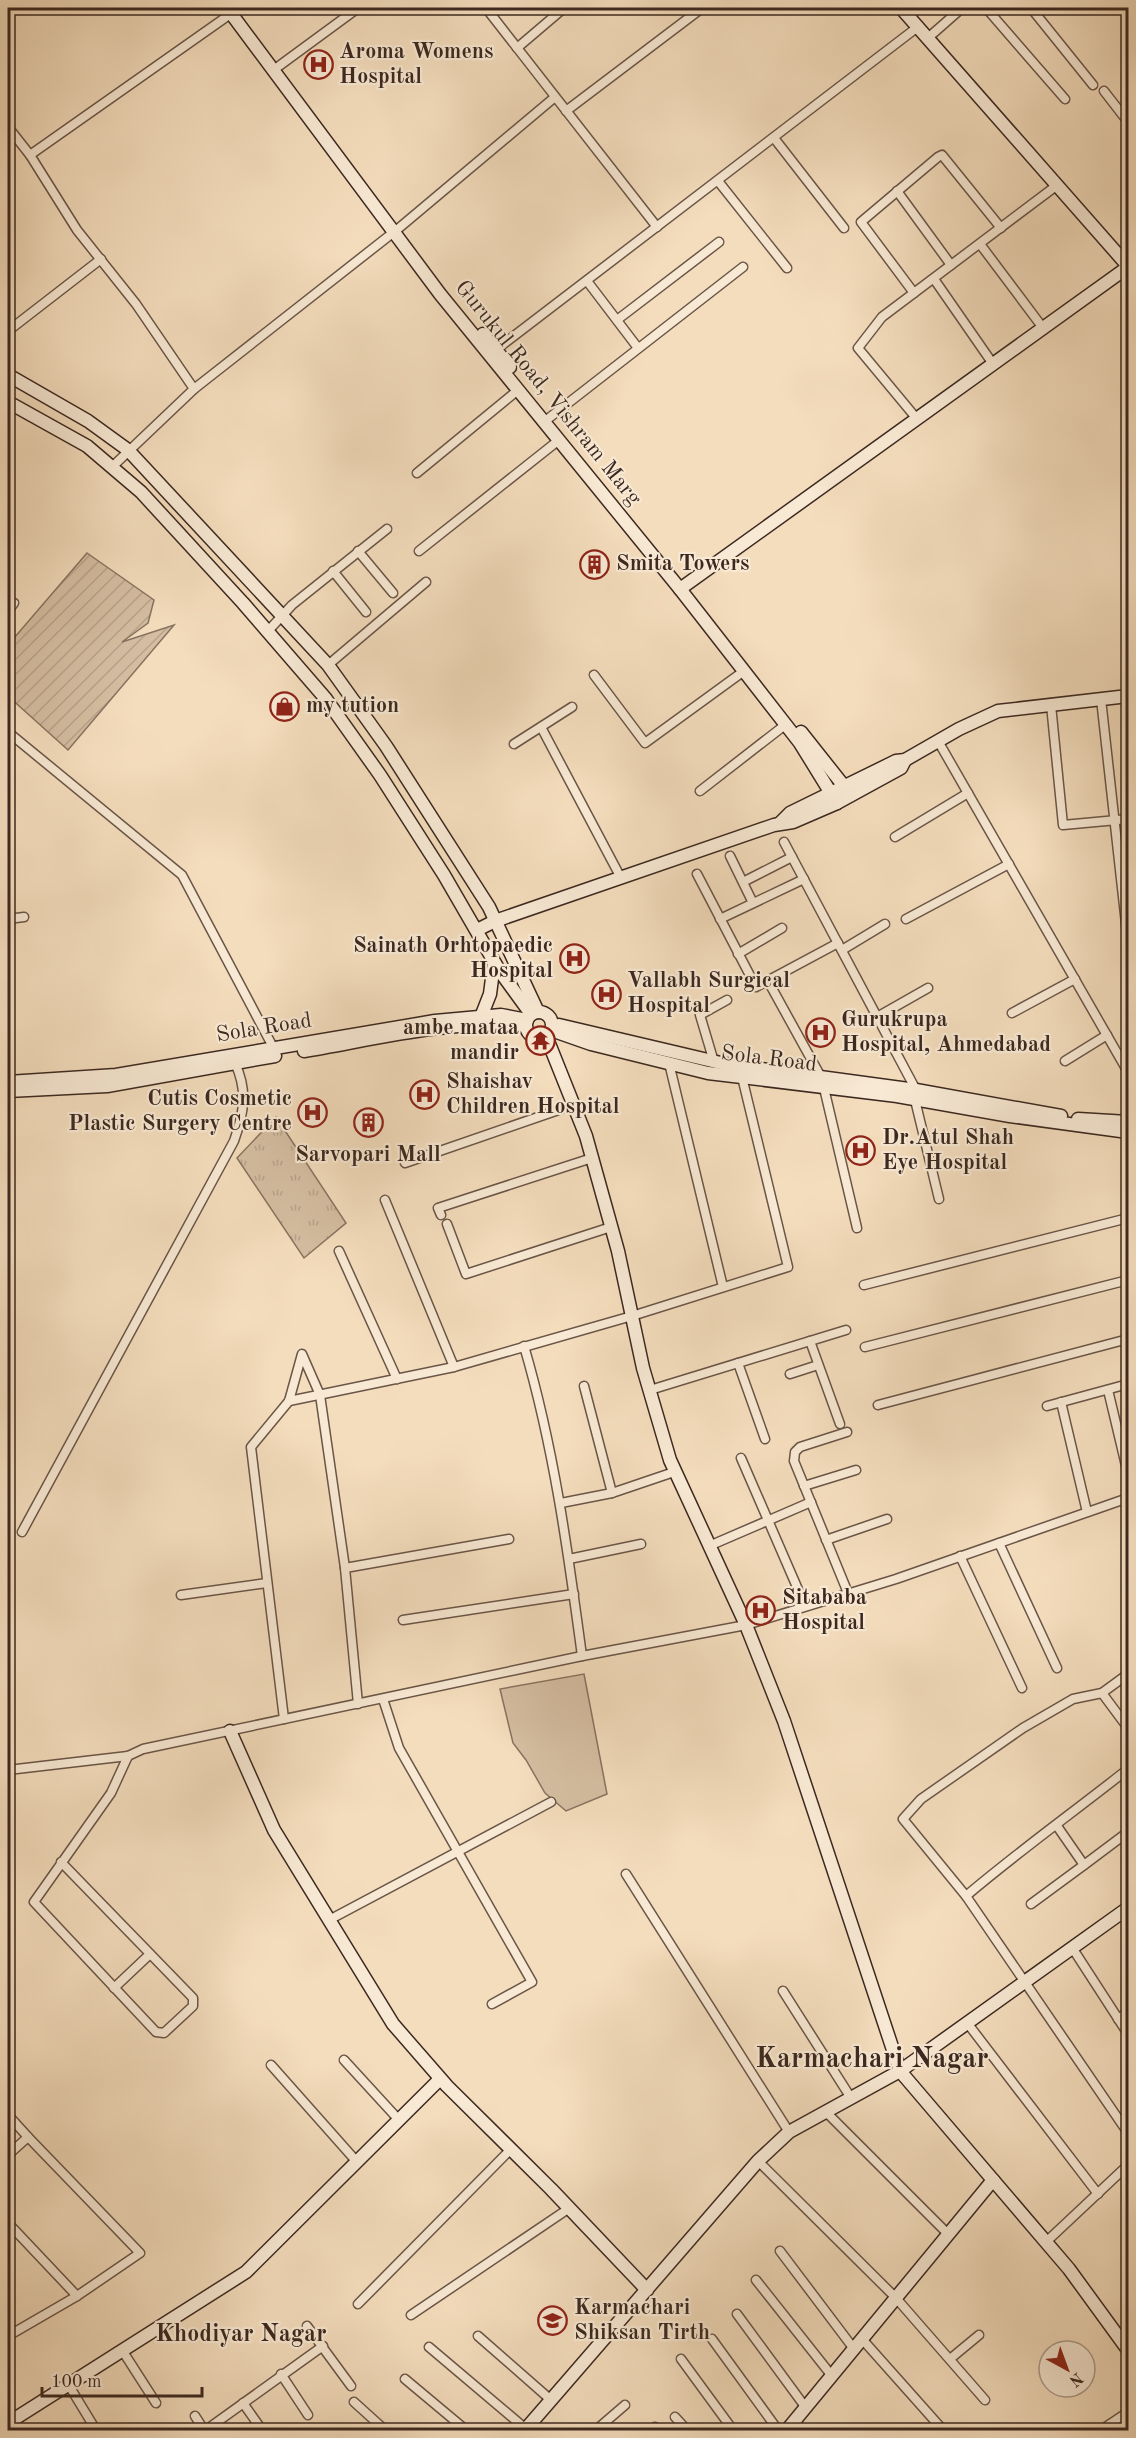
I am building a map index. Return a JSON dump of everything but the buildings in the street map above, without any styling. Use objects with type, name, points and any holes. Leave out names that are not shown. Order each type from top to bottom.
[{"type":"street","points":[[279,66],[358,8]]},
{"type":"street","points":[[486,8],[657,227]]},
{"type":"street","points":[[517,48],[564,8]]},
{"type":"street","points":[[566,111],[702,8]]},
{"type":"street","points":[[683,587],[1128,266],[1056,186],[929,37],[901,8]]},
{"type":"street","points":[[929,37],[962,8]]},
{"type":"street","points":[[986,8],[1065,99]]},
{"type":"street","points":[[1031,8],[1093,85]]},
{"type":"street","points":[[1122,8],[1128,16]]},
{"type":"street","points":[[30,155],[235,9]]},
{"type":"street","name":"Gurukul Road, Vishram Marg","points":[[235,9],[279,66],[440,294],[549,418],[848,792]]},
{"type":"street","name":"Gurukul Road, Vishram Marg","points":[[235,9],[396,229]]},
{"type":"street","points":[[493,352],[919,26]]},
{"type":"street","points":[[1104,91],[1128,122]]},
{"type":"street","points":[[112,467],[194,389],[396,229],[555,97]]},
{"type":"street","points":[[8,127],[30,155],[77,230],[162,340],[194,389]]},
{"type":"street","points":[[774,138],[844,228]]},
{"type":"street","points":[[914,293],[861,222],[942,154],[1001,228]]},
{"type":"street","points":[[718,181],[787,268]]},
{"type":"street","points":[[917,419],[858,348],[882,317],[1056,186]]},
{"type":"street","points":[[897,191],[951,265]]},
{"type":"street","points":[[617,320],[719,242]]},
{"type":"street","points":[[980,244],[1043,328]]},
{"type":"street","points":[[8,331],[100,259]]},
{"type":"street","points":[[549,418],[743,267]]},
{"type":"street","points":[[934,279],[993,364]]},
{"type":"street","points":[[587,281],[638,348]]},
{"type":"street","name":"Gurukul Road, Vishram Marg","points":[[493,352],[518,390],[683,587],[785,724],[834,799]]},
{"type":"street","points":[[8,375],[88,421],[128,450],[328,665],[443,833],[495,921],[531,1018],[533,1036],[550,1030]]},
{"type":"street","points":[[417,473],[518,390]]},
{"type":"street","points":[[8,402],[87,446],[141,492],[268,631],[326,699],[380,775],[531,1018]]},
{"type":"street","points":[[419,551],[559,440]]},
{"type":"street","points":[[268,631],[292,605],[387,529]]},
{"type":"street","points":[[358,551],[393,593]]},
{"type":"street","points":[[333,571],[366,612]]},
{"type":"street","points":[[328,665],[426,582]]},
{"type":"street","points":[[8,611],[14,603]]},
{"type":"street","points":[[594,675],[645,744],[744,671]]},
{"type":"street","points":[[477,930],[495,921],[780,823],[793,822],[848,792],[896,761],[905,760],[999,711],[1128,696]]},
{"type":"street","points":[[1101,699],[1117,820],[1128,942]]},
{"type":"street","points":[[1051,705],[1063,825],[1128,819]]},
{"type":"street","points":[[514,744],[572,707]]},
{"type":"street","points":[[700,791],[785,724]]},
{"type":"street","points":[[542,727],[621,878]]},
{"type":"street","points":[[8,732],[182,875],[273,1047]]},
{"type":"street","points":[[938,741],[1128,1072]]},
{"type":"street","points":[[895,837],[968,793]]},
{"type":"street","points":[[784,842],[877,1017],[915,1095],[939,1199]]},
{"type":"street","points":[[730,856],[753,903]]},
{"type":"street","points":[[743,882],[792,857]]},
{"type":"street","points":[[906,919],[1009,864]]},
{"type":"street","points":[[697,874],[756,987],[885,924]]},
{"type":"street","points":[[720,919],[804,879]]},
{"type":"street","points":[[8,919],[24,916]]},
{"type":"street","points":[[738,954],[782,928]]},
{"type":"street","points":[[481,1017],[490,994],[494,961]]},
{"type":"street","points":[[1012,1013],[1075,979]]},
{"type":"street","points":[[768,981],[823,1082],[858,1227]]},
{"type":"street","points":[[877,1017],[928,988]]},
{"type":"street","points":[[714,1062],[700,1016],[727,1000]]},
{"type":"street","points":[[531,1018],[547,1014],[573,1105],[592,1158],[650,1390],[674,1472],[746,1625],[784,1721],[900,2071],[1046,2242],[1128,2350]]},
{"type":"street","name":"Sola Road","points":[[8,1082],[116,1075],[435,1021],[501,1015],[531,1018]]},
{"type":"street","name":"Sola Road","points":[[8,1091],[107,1086],[436,1029],[503,1024],[531,1018]]},
{"type":"street","name":"Sola Road","points":[[550,1030],[591,1044],[708,1073],[823,1082]]},
{"type":"street","name":"Sola Road","points":[[550,1030],[823,1082],[1081,1119],[1128,1122]]},
{"type":"street","points":[[1065,1061],[1107,1035]]},
{"type":"street","points":[[22,1532],[234,1142],[245,1102],[242,1077],[236,1063]]},
{"type":"street","points":[[669,1063],[723,1287]]},
{"type":"street","points":[[289,1401],[454,1367],[632,1316],[788,1267],[742,1077]]},
{"type":"street","name":"Sola Road","points":[[915,1095],[1010,1116],[1128,1132]]},
{"type":"street","points":[[405,1163],[573,1105]]},
{"type":"street","points":[[441,1215],[438,1208],[592,1158]]},
{"type":"street","points":[[385,1200],[454,1367]]},
{"type":"street","points":[[864,1286],[1128,1218]]},
{"type":"street","points":[[447,1224],[466,1274],[611,1227]]},
{"type":"street","points":[[339,1251],[397,1379]]},
{"type":"street","points":[[865,1347],[1128,1280]]},
{"type":"street","points":[[650,1390],[846,1330]]},
{"type":"street","points":[[878,1405],[1128,1339]]},
{"type":"street","points":[[810,1341],[840,1424]]},
{"type":"street","points":[[524,1347],[535,1384],[561,1503],[582,1656]]},
{"type":"street","points":[[284,1719],[251,1447],[289,1401],[302,1354],[320,1395],[345,1568],[358,1704]]},
{"type":"street","points":[[738,1363],[765,1439]]},
{"type":"street","points":[[790,1374],[818,1365]]},
{"type":"street","points":[[1047,1406],[1128,1384]]},
{"type":"street","points":[[584,1386],[612,1493]]},
{"type":"street","points":[[1108,1390],[1128,1474]]},
{"type":"street","points":[[1060,1402],[1088,1512]]},
{"type":"street","points":[[847,1432],[800,1447],[795,1452],[794,1461],[848,1593]]},
{"type":"street","points":[[741,1458],[800,1594]]},
{"type":"street","points":[[804,1486],[856,1470]]},
{"type":"street","points":[[561,1503],[612,1493],[674,1472]]},
{"type":"street","points":[[8,1770],[128,1756],[143,1749],[383,1698],[582,1656],[746,1625],[960,1556],[1128,1498]]},
{"type":"street","points":[[709,1546],[811,1502]]},
{"type":"street","points":[[826,1540],[887,1519]]},
{"type":"street","points":[[345,1568],[509,1539]]},
{"type":"street","points":[[999,1543],[1057,1668]]},
{"type":"street","points":[[569,1559],[641,1544]]},
{"type":"street","points":[[960,1556],[1022,1688]]},
{"type":"street","points":[[181,1594],[267,1583]]},
{"type":"street","points":[[403,1620],[574,1594]]},
{"type":"street","points":[[1128,1674],[1102,1693],[1073,1699],[1023,1728],[921,1799],[903,1819],[966,1896],[1027,1982],[1128,2133]]},
{"type":"street","points":[[1102,1693],[1128,1728]]},
{"type":"street","points":[[383,1698],[399,1748],[532,1982],[492,2004]]},
{"type":"street","points":[[230,1731],[274,1830],[393,2024],[440,2079],[511,2149],[646,2290]]},
{"type":"street","points":[[61,1862],[193,1998],[193,2006],[164,2032],[159,2033],[114,1988],[34,1902],[61,1862],[111,1793],[128,1756]]},
{"type":"street","points":[[966,1896],[1017,1853],[1057,1826],[1128,1768]]},
{"type":"street","points":[[329,1920],[551,1802]]},
{"type":"street","points":[[1057,1826],[1084,1865]]},
{"type":"street","points":[[1031,1904],[1128,1832]]},
{"type":"street","points":[[626,1874],[789,2132]]},
{"type":"street","points":[[429,2347],[526,2430],[758,2162],[789,2132],[900,2071],[1128,1908]]},
{"type":"street","points":[[1073,1949],[1128,2034]]},
{"type":"street","points":[[114,1988],[150,1954]]},
{"type":"street","points":[[783,1991],[851,2098]]},
{"type":"street","points":[[1118,2019],[1128,2012]]},
{"type":"street","points":[[968,2024],[1098,2194]]},
{"type":"street","points":[[344,2060],[399,2120]]},
{"type":"street","points":[[271,2066],[357,2162]]},
{"type":"street","points":[[8,2423],[246,2272],[440,2079]]},
{"type":"street","points":[[826,2112],[948,2234]]},
{"type":"street","points":[[8,2115],[140,2253],[77,2296],[8,2336]]},
{"type":"street","points":[[8,2155],[27,2137]]},
{"type":"street","points":[[358,2304],[511,2149]]},
{"type":"street","points":[[758,2162],[896,2298],[985,2400]]},
{"type":"street","points":[[1046,2242],[1128,2165]]},
{"type":"street","points":[[787,2430],[993,2180]]},
{"type":"street","points":[[411,2315],[568,2208]]},
{"type":"street","points":[[8,2223],[77,2296]]},
{"type":"street","points":[[780,2251],[854,2349]]},
{"type":"street","points":[[756,2280],[832,2376]]},
{"type":"street","points":[[737,2314],[806,2408]]},
{"type":"street","points":[[308,2326],[351,2386]]},
{"type":"street","points":[[950,2359],[979,2335]]},
{"type":"street","points":[[478,2336],[551,2400]]},
{"type":"street","points":[[712,2339],[778,2430]]},
{"type":"street","points":[[862,2339],[943,2430]]},
{"type":"street","points":[[195,2416],[205,2430],[323,2346]]},
{"type":"street","points":[[122,2350],[156,2403]]},
{"type":"street","points":[[681,2359],[733,2430]]},
{"type":"street","points":[[281,2374],[308,2415]]},
{"type":"street","points":[[405,2379],[466,2430]]},
{"type":"street","points":[[69,2384],[96,2430]]},
{"type":"street","points":[[354,2402],[385,2430]]},
{"type":"street","points":[[243,2403],[262,2430]]},
{"type":"street","points":[[596,2430],[625,2405]]},
{"type":"street","points":[[1101,2430],[1128,2412]]},
{"type":"street","points":[[675,2417],[687,2430]]},
{"type":"green space","points":[[87,553],[154,600],[148,623],[122,642],[174,625],[68,750],[8,696],[8,645]]},
{"type":"green space","points":[[276,1117],[346,1223],[304,1258],[237,1158]]},
{"type":"green space","points":[[584,1674],[607,1794],[566,1811],[545,1793],[513,1743],[500,1689]]},
{"type":"place","name":"Aroma Womens Hospital","points":[[318,65]]},
{"type":"place","name":"Smita Towers","points":[[595,564]]},
{"type":"place","name":"my tution","points":[[285,706]]},
{"type":"place","name":"Sainath Orhtopaedic Hospital","points":[[574,959]]},
{"type":"place","name":"Vallabh Surgical Hospital","points":[[606,994]]},
{"type":"place","name":"Gurukrupa Hospital, Ahmedabad","points":[[820,1033]]},
{"type":"place","name":"ambe mataa mandir","points":[[540,1041]]},
{"type":"place","name":"Shaishav Children Hospital","points":[[425,1095]]},
{"type":"place","name":"Cutis Cosmetic Plastic Surgery Centre","points":[[313,1112]]},
{"type":"place","name":"Sarvopari Mall","points":[[368,1123]]},
{"type":"place","name":"Dr.Atul Shah Eye Hospital","points":[[861,1151]]},
{"type":"place","name":"Sitababa Hospital","points":[[761,1611]]},
{"type":"place","name":"Karmachari Shiksan Tirth","points":[[553,2321]]},
{"type":"district","name":"Karmachari Nagar","points":[[872,2060]]},
{"type":"district","name":"Khodiyar Nagar","points":[[241,2335]]}]
